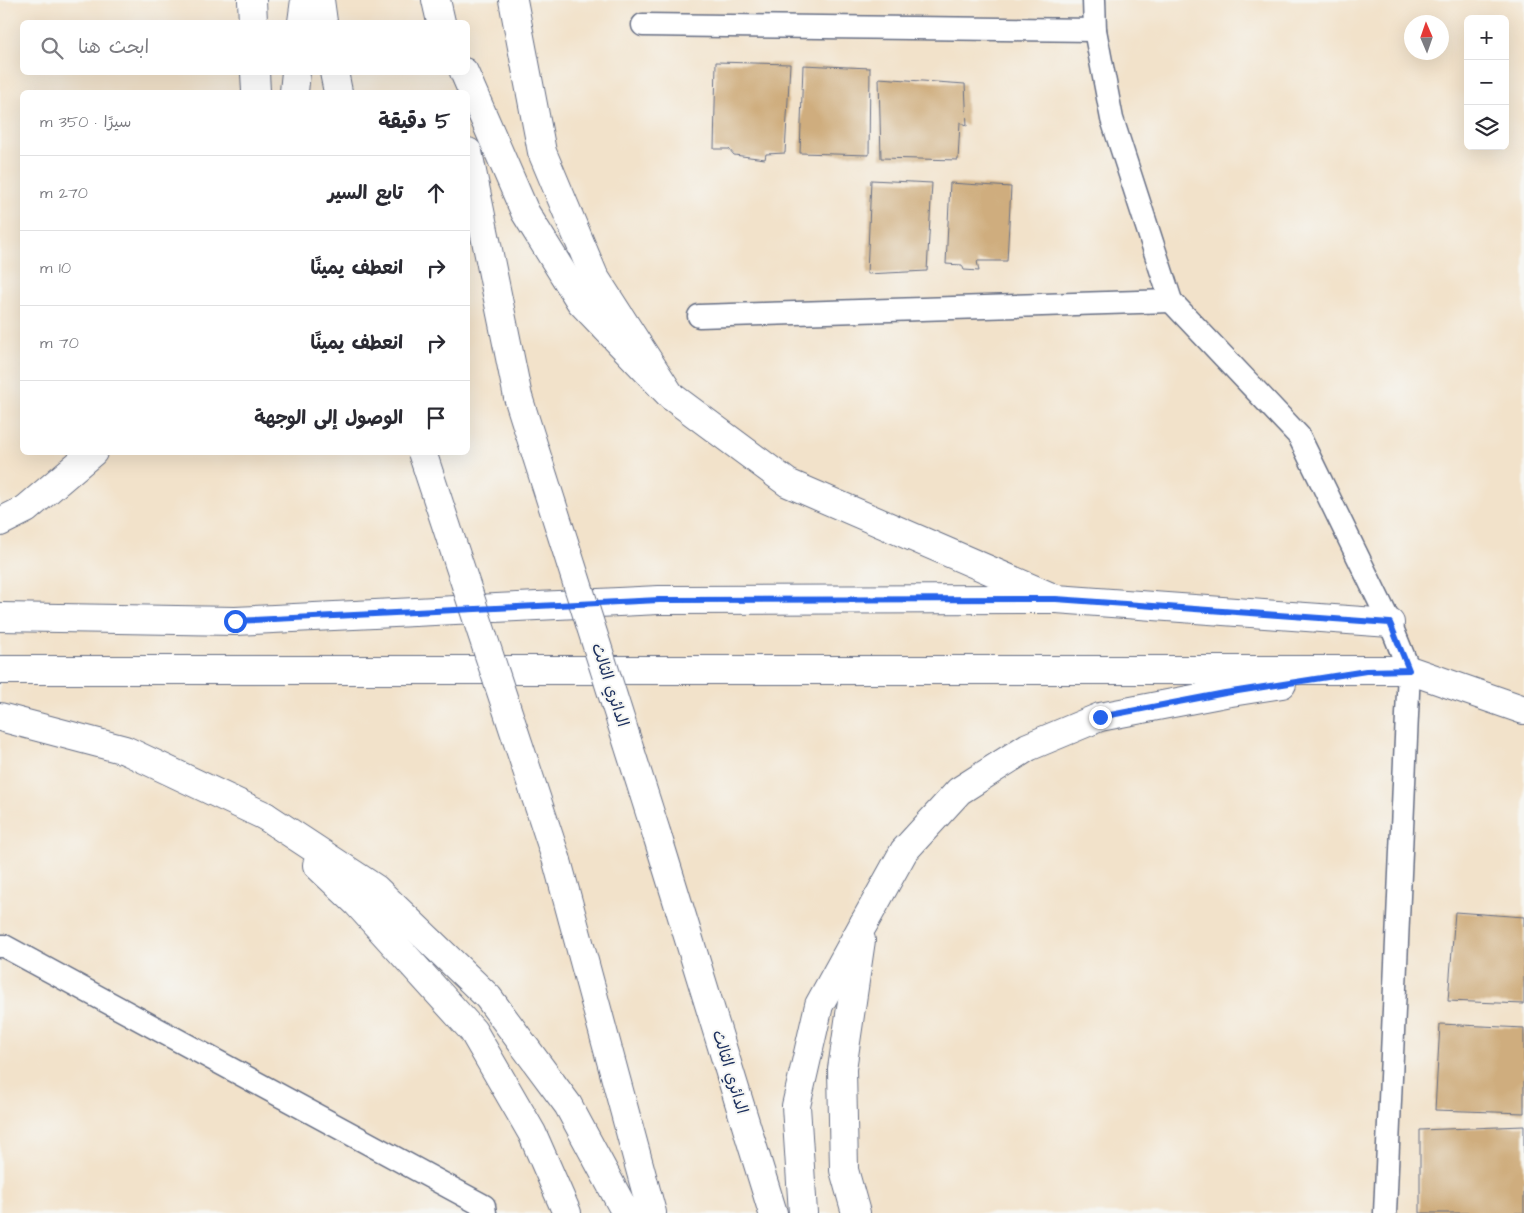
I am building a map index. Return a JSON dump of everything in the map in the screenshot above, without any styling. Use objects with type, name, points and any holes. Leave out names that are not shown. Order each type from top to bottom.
[{"type":"main road","points":[[252,0],[253,20]]},
{"type":"main road","points":[[302,20],[304,0]]},
{"type":"main road","points":[[320,0],[324,20]]},
{"type":"main road","points":[[514,0],[542,152],[594,276],[671,396]]},
{"type":"main road","points":[[255,75],[256,90]]},
{"type":"main road","points":[[294,90],[296,75]]},
{"type":"main road","points":[[335,75],[338,90]]},
{"type":"main road","points":[[452,75],[455,90]]},
{"type":"main road","points":[[465,75],[525,212],[580,301],[671,396],[788,483],[1056,599]]},
{"type":"main road","name":"الدائري الثالث","points":[[470,162],[518,396],[658,835],[773,1213]]},
{"type":"main road","points":[[0,522],[26,509],[89,455]]},
{"type":"main road","points":[[423,455],[557,861],[652,1213]]},
{"type":"main road","points":[[0,617],[235,621],[659,600],[1056,599],[1390,623]]},
{"type":"main road","points":[[0,670],[1409,670],[1524,710]]},
{"type":"main road","points":[[803,1213],[796,1106],[819,1005],[904,851],[959,791],[1028,747],[1100,717],[1225,693],[1366,671]]},
{"type":"main road","points":[[0,716],[125,750],[265,816],[376,889],[488,997],[568,1105],[626,1213]]},
{"type":"main road","points":[[265,816],[357,903],[473,1031],[532,1133],[566,1213]]},
{"type":"main road","points":[[856,1213],[844,1170],[842,1069],[864,923]]},
{"type":"street","points":[[1094,0],[1095,30],[1112,120],[1171,301],[1299,436],[1390,623],[1409,670],[1385,1213]]},
{"type":"street","points":[[643,25],[1095,30]]},
{"type":"street","points":[[700,316],[1171,301]]},
{"type":"street","points":[[0,946],[4,946],[484,1206],[485,1213]]},
{"type":"building","points":[[716,62],[790,64],[785,153],[766,154],[765,159],[734,155],[729,149],[714,149]]},
{"type":"building","points":[[803,65],[870,68],[869,155],[800,153]]},
{"type":"building","points":[[879,78],[965,84],[967,126],[960,122],[958,160],[881,158]]},
{"type":"building","points":[[871,180],[932,183],[927,271],[867,274]]},
{"type":"building","points":[[950,183],[1011,187],[1007,261],[977,261],[979,271],[964,270],[962,265],[946,264]]},
{"type":"building","points":[[1455,912],[1524,917],[1524,1004],[1448,1001]]},
{"type":"building","points":[[1440,1024],[1524,1028],[1524,1113],[1435,1110]]},
{"type":"building","points":[[1524,1126],[1524,1213],[1420,1213],[1420,1130]]},
{"type":"route","points":[[235,621],[659,600],[1056,599],[1390,623],[1409,670],[1366,671],[1225,693],[1100,717]]}]
